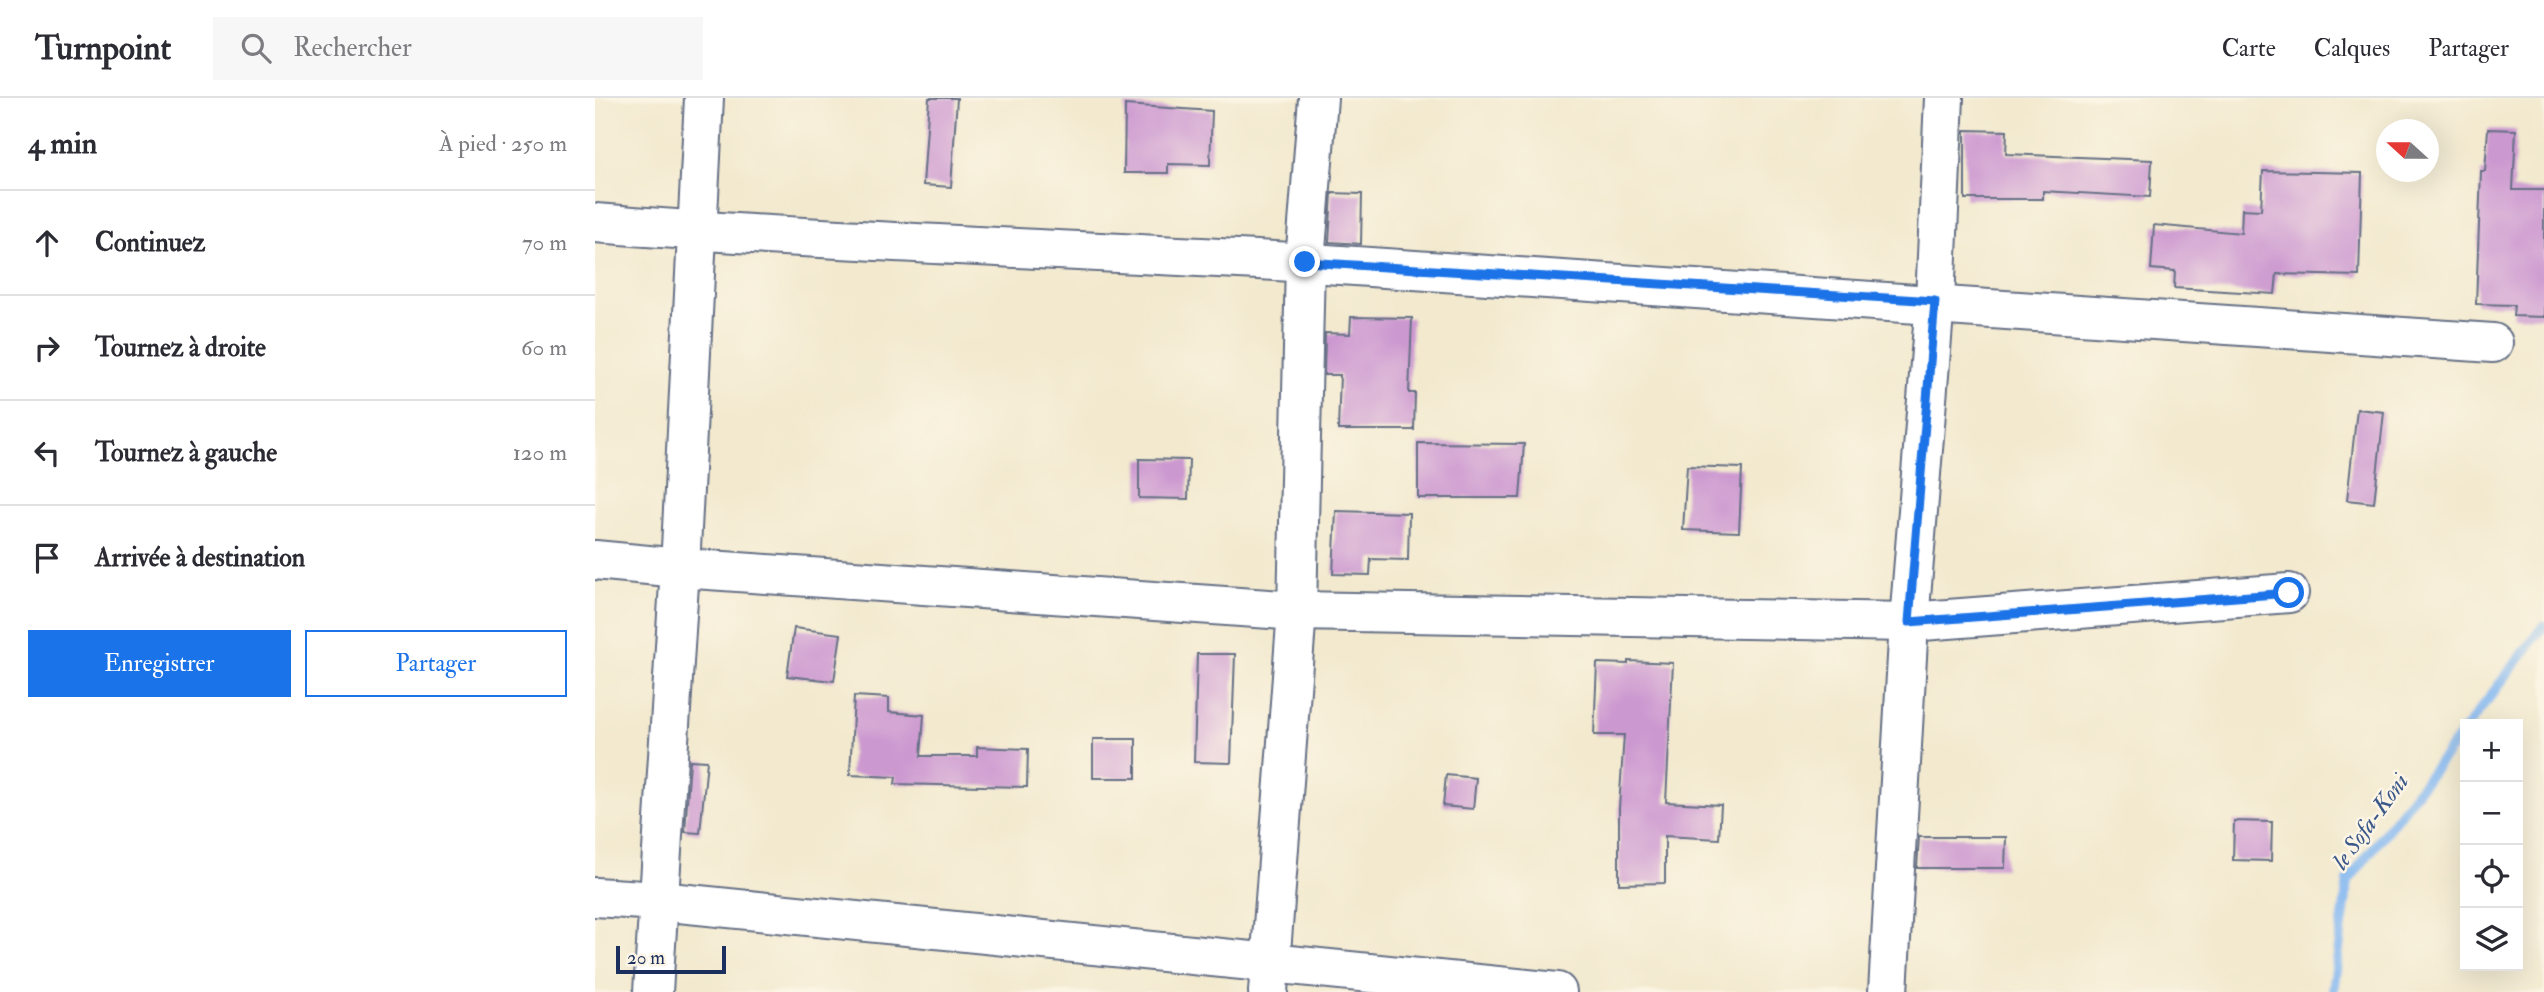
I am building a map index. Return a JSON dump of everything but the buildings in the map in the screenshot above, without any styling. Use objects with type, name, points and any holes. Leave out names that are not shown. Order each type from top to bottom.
[{"type":"street","points":[[653,992],[680,568],[704,98]]},
{"type":"street","points":[[1270,978],[1297,611],[1305,262],[1318,98]]},
{"type":"street","points":[[1888,992],[1909,622],[1935,301],[1944,98]]},
{"type":"street","points":[[595,223],[698,231],[1305,262],[1935,301],[2493,343]]},
{"type":"street","points":[[595,560],[1297,611],[1909,622],[2289,593]]},
{"type":"street","points":[[595,897],[659,901],[1270,978],[1557,992]]},
{"type":"waterway","name":"le Sofa-Koni","points":[[2473,719],[2544,626]]},
{"type":"waterway","name":"le Sofa-Koni","points":[[2333,992],[2348,881],[2460,735]]},
{"type":"route","points":[[1305,262],[1935,301],[1909,622],[2289,593]]}]
